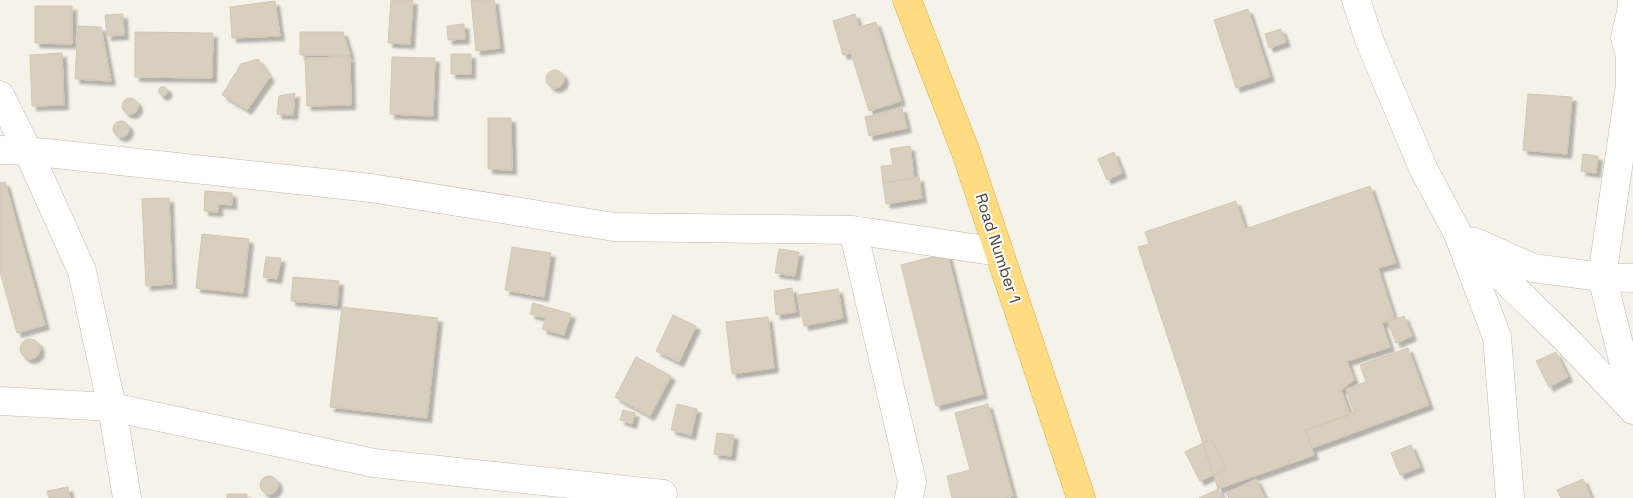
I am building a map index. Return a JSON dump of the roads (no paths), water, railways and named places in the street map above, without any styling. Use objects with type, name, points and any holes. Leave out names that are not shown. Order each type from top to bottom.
[{"type":"highway","name":"Road Number 1","points":[[907,0],[965,150],[1081,498]]},
{"type":"street","points":[[1356,0],[1370,42],[1423,168],[1458,234],[1497,337],[1510,498]]},
{"type":"street","points":[[1632,0],[1632,12],[1625,38],[1630,55],[1631,85],[1602,277],[1633,399]]},
{"type":"street","points":[[0,95],[28,150],[82,271],[112,407],[127,498]]},
{"type":"street","points":[[0,150],[28,150],[371,188],[614,227],[853,230],[999,252]]},
{"type":"street","points":[[853,230],[912,482],[909,498]]},
{"type":"street","points":[[1458,234],[1534,268],[1602,277],[1633,278]]},
{"type":"street","points":[[1458,234],[1564,337],[1633,410]]},
{"type":"street","points":[[0,401],[112,407],[374,463],[666,497]]}]
